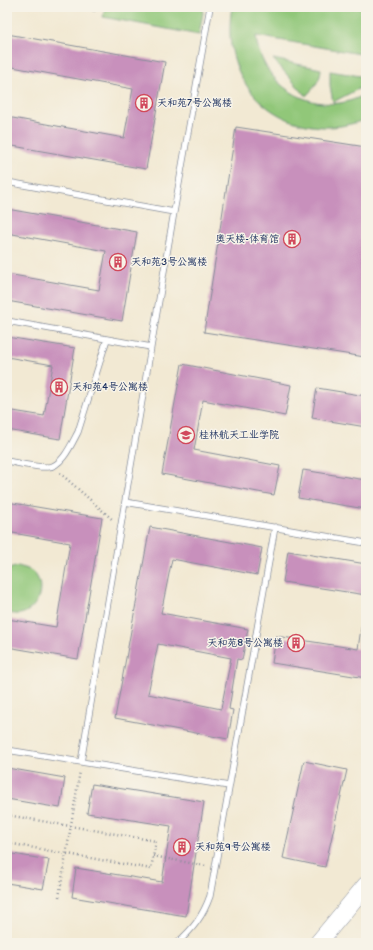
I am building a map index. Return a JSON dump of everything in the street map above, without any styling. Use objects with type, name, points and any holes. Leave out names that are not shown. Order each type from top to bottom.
[{"type":"main road","points":[[318,943],[366,885]]},
{"type":"main road","points":[[330,943],[366,901]]},
{"type":"lane","points":[[81,762],[210,7]]},
{"type":"lane","points":[[7,182],[174,212]]},
{"type":"lane","points":[[7,322],[151,347]]},
{"type":"lane","points":[[7,461],[48,467],[59,462],[64,456],[78,432],[107,339]]},
{"type":"lane","points":[[125,502],[366,543]]},
{"type":"lane","points":[[178,943],[190,932],[204,913],[210,896],[275,528]]},
{"type":"lane","points":[[7,750],[229,786]]},
{"type":"path","points":[[52,466],[121,527]]},
{"type":"path","points":[[58,897],[81,762]]},
{"type":"path","points":[[7,815],[156,841],[151,869],[7,843]]},
{"type":"path","points":[[153,856],[215,867]]},
{"type":"green space","points":[[105,7],[204,7],[199,35],[103,17]]},
{"type":"green space","points":[[232,7],[366,7],[366,55],[256,36],[259,51],[265,65],[284,87],[296,95],[310,101],[325,103],[347,102],[366,94],[366,119],[345,125],[324,127],[304,124],[284,118],[267,107],[252,93],[241,76],[233,55],[230,31]]},
{"type":"green space","points":[[273,59],[321,69],[318,81],[306,96]]},
{"type":"green space","points":[[330,71],[366,77],[366,85],[333,102],[330,86]]},
{"type":"green space","points":[[18,566],[35,574],[39,581],[40,589],[39,596],[35,604],[23,613],[16,614],[7,612],[7,571]]},
{"type":"building","name":"天和苑7号公寓楼","points":[[7,34],[165,62],[146,169],[7,145],[7,117],[124,138],[133,89],[7,66]]},
{"type":"building","name":"奥天楼-体育馆","points":[[236,127],[366,147],[365,357],[204,332]]},
{"type":"building","name":"天和苑3号公寓楼","points":[[7,209],[137,232],[122,321],[7,301],[7,274],[99,290],[106,251],[7,233]]},
{"type":"building","name":"天和苑4号公寓楼","points":[[7,337],[75,348],[60,439],[7,430],[7,410],[44,416],[53,365],[7,357]]},
{"type":"building","points":[[182,364],[291,385],[285,416],[203,400],[194,450],[280,466],[274,495],[162,474]]},
{"type":"building","points":[[317,388],[366,396],[366,427],[312,418]]},
{"type":"building","points":[[303,470],[366,480],[366,509],[298,498]]},
{"type":"building","points":[[7,502],[102,518],[78,659],[7,647],[7,619],[56,627],[70,543],[7,532]]},
{"type":"building","points":[[150,527],[262,548],[257,575],[172,559],[161,613],[248,629],[242,660],[237,659],[229,709],[233,710],[228,739],[115,718]],"holes":[[[158,644],[231,658],[221,709],[148,694]]]},
{"type":"building","points":[[288,551],[366,564],[366,595],[283,582]]},
{"type":"building","name":"天和苑8号公寓楼","points":[[365,601],[366,678],[272,663],[276,636],[358,649]]},
{"type":"building","points":[[304,761],[347,770],[325,867],[283,858]]},
{"type":"building","points":[[7,768],[65,778],[60,808],[7,799]]},
{"type":"building","name":"天和苑9号公寓楼","points":[[92,784],[204,802],[186,916],[72,897],[76,868],[162,882],[171,826],[87,813]]},
{"type":"building","points":[[7,853],[49,860],[43,889],[7,883]]},
{"type":"place","name":"天和苑7号公寓楼","points":[[144,103]]},
{"type":"place","name":"奥天楼-体育馆","points":[[292,239]]},
{"type":"place","name":"天和苑3号公寓楼","points":[[118,262]]},
{"type":"place","name":"天和苑4号公寓楼","points":[[59,387]]},
{"type":"place","name":"桂林航天工业学院","points":[[186,435]]},
{"type":"place","name":"天和苑8号公寓楼","points":[[296,643]]},
{"type":"place","name":"天和苑9号公寓楼","points":[[182,847]]}]
